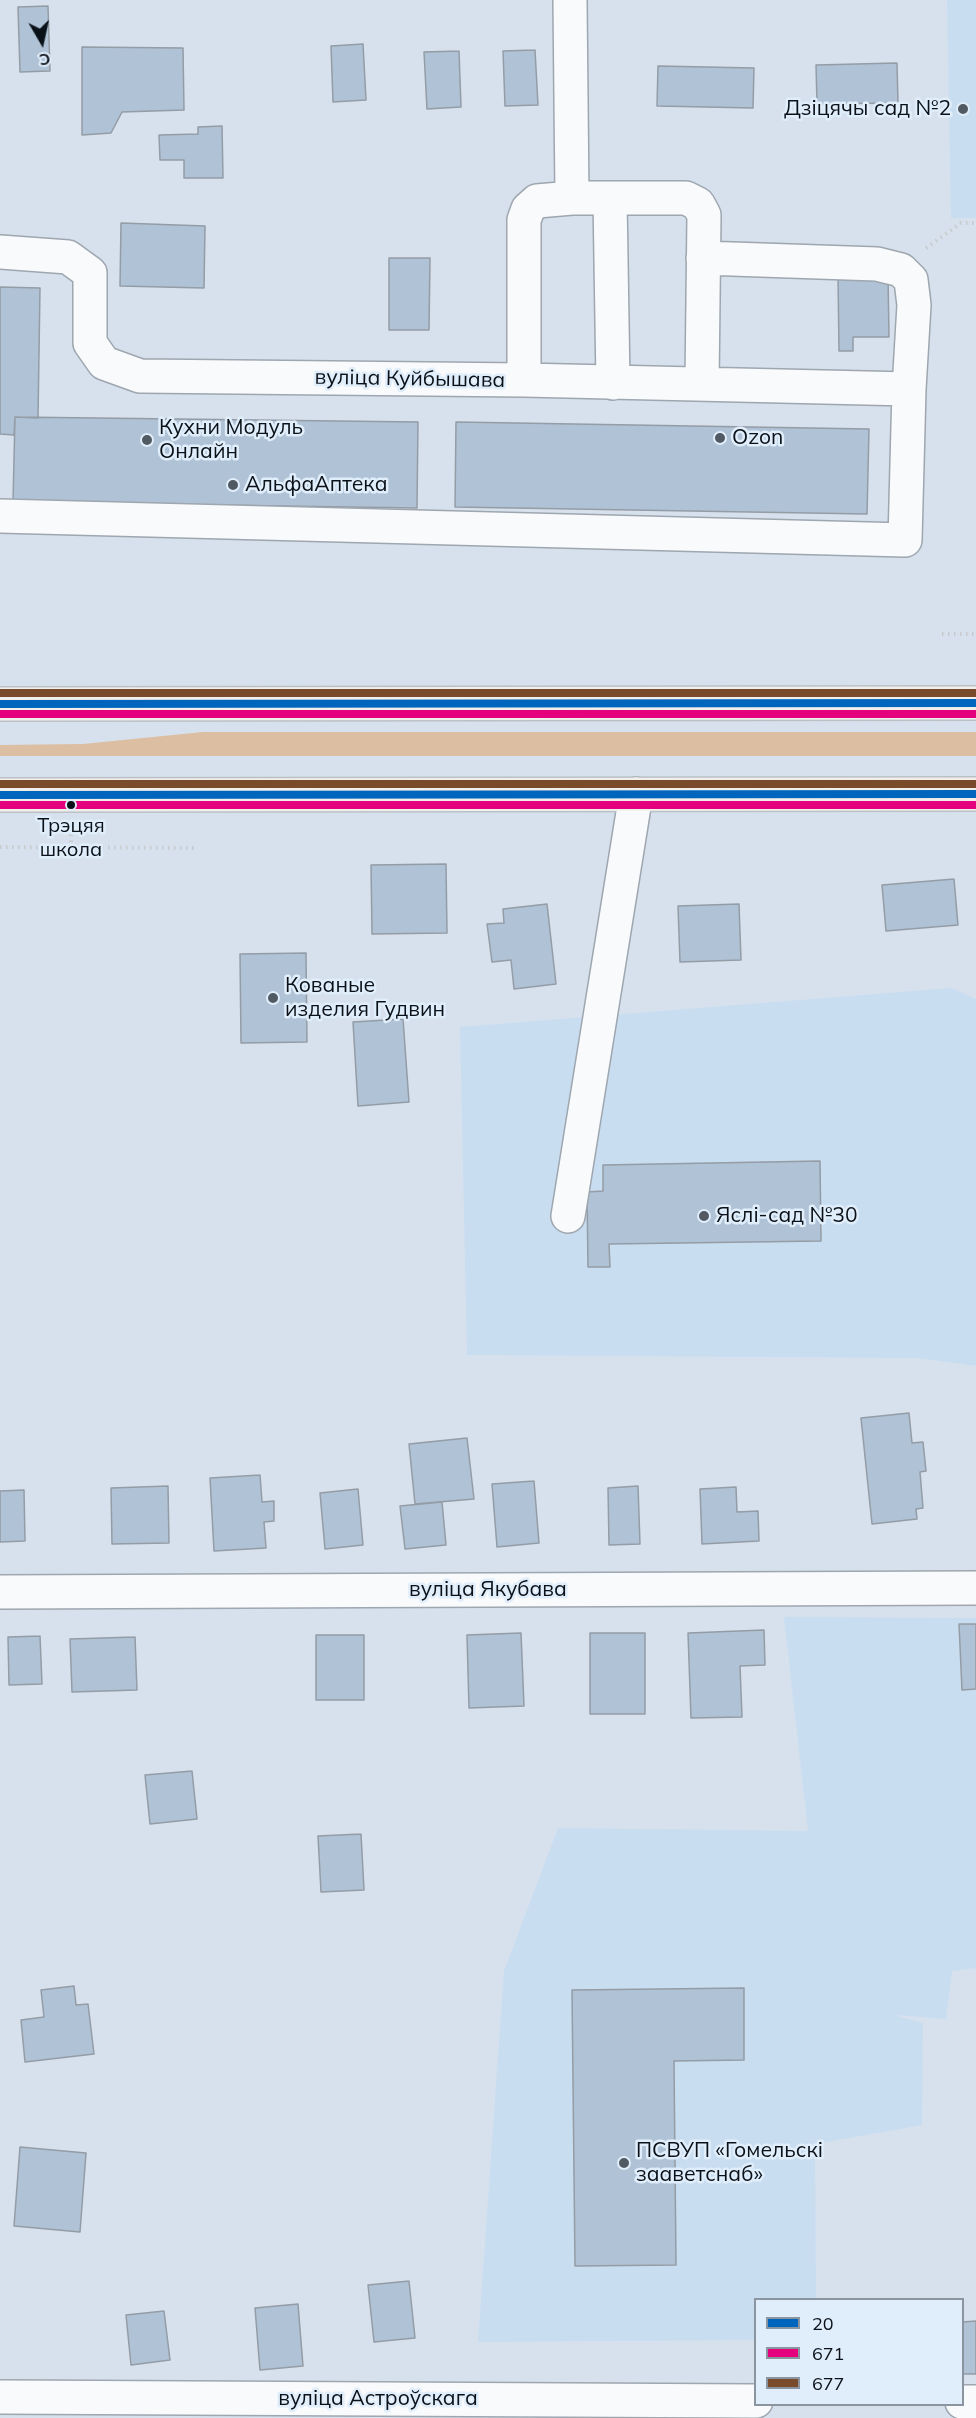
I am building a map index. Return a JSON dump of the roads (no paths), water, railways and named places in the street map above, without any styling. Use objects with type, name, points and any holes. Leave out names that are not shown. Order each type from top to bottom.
[{"type":"main road","points":[[0,704],[976,703]]},
{"type":"main road","points":[[0,795],[976,794]]},
{"type":"street","points":[[570,0],[572,198]]},
{"type":"street","points":[[524,380],[524,220],[528,209],[537,201],[572,198],[686,198],[698,204],[704,215],[702,384]]},
{"type":"street","points":[[610,198],[613,383]]},
{"type":"street","name":"вуліца Куйбышава","points":[[0,252],[68,257],[90,273],[90,344],[104,363],[140,376],[524,380],[909,389]]},
{"type":"street","points":[[0,516],[905,540],[914,305],[911,280],[901,270],[877,264],[703,258]]},
{"type":"street","points":[[568,1216],[636,794]]},
{"type":"street","name":"вуліца Якубава","points":[[0,1592],[976,1588]]},
{"type":"street","name":"вуліца Астроўскага","points":[[0,2397],[754,2401]]},
{"type":"place","name":"Дзіцячы сад №2","points":[[963,109]]},
{"type":"place","name":"Ozon","points":[[720,438]]},
{"type":"place","name":"Кухни Модуль Онлайн","points":[[147,440]]},
{"type":"place","name":"АльфаАптека","points":[[233,485]]},
{"type":"place","name":"Трэцяя школа","points":[[71,805]]},
{"type":"place","name":"Кованые изделия Гудвин","points":[[273,998]]},
{"type":"place","name":"Яслі-сад №30","points":[[704,1216]]},
{"type":"place","name":"ПСВУП «Гомельскі зааветснаб»","points":[[624,2163]]}]
